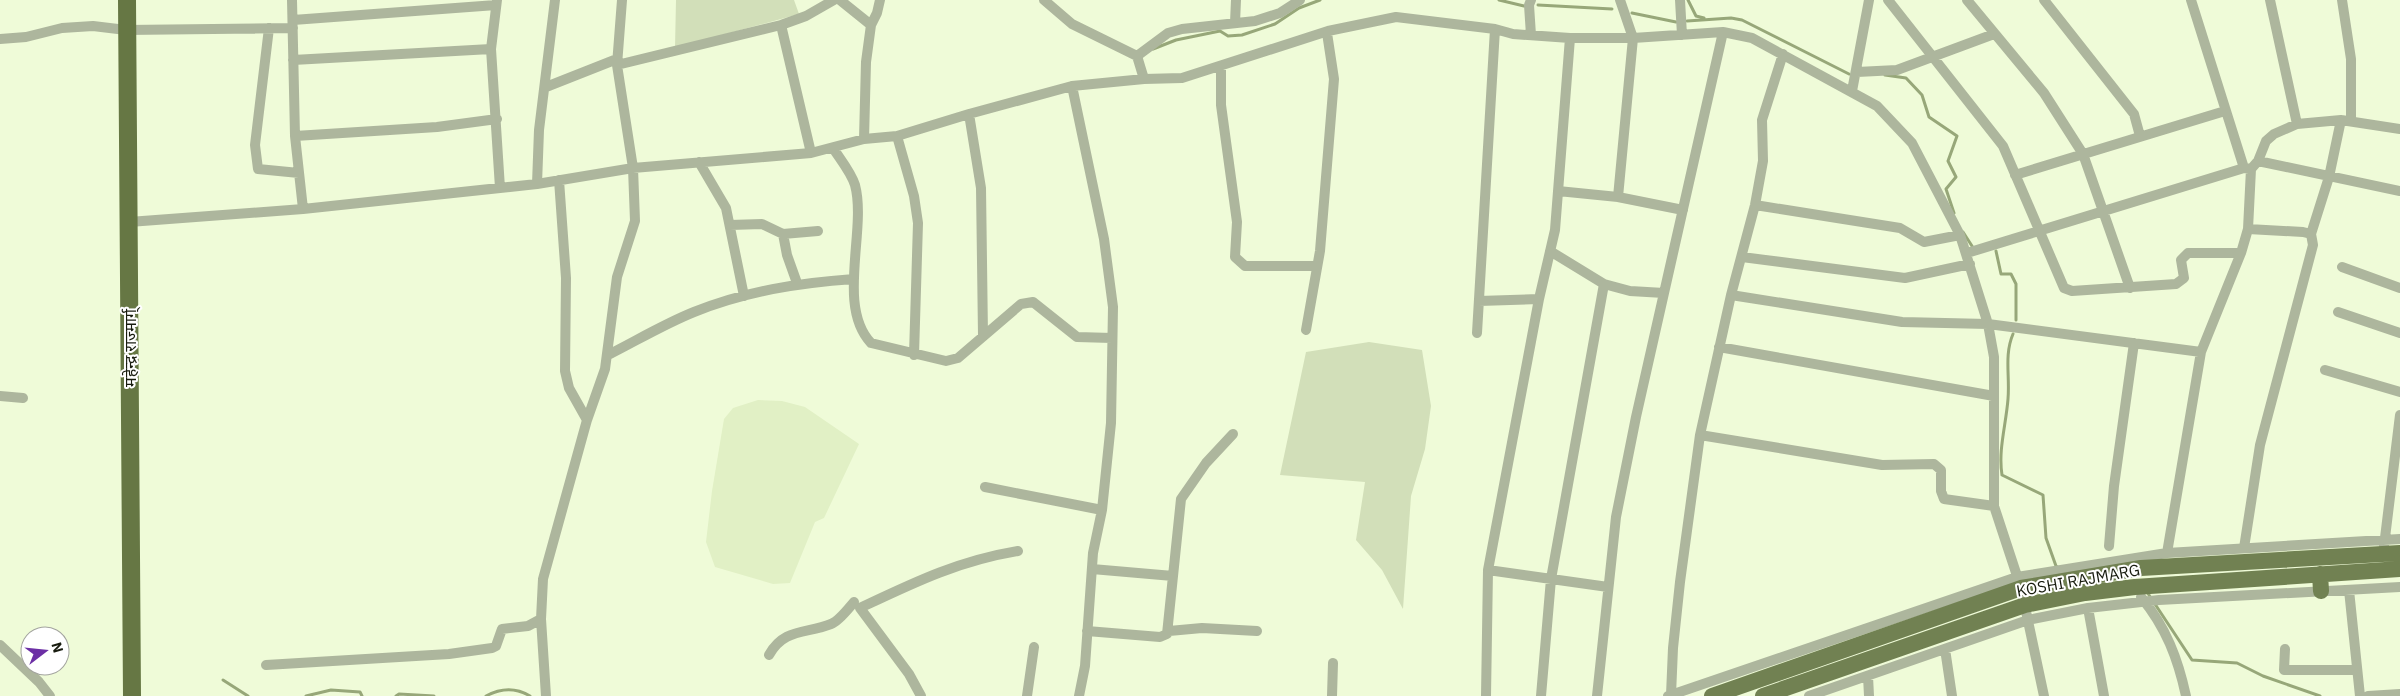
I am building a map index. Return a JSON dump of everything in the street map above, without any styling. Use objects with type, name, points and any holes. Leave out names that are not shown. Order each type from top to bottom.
[{"type":"highway","name":"महेन्द्र राज्मार्ग्","points":[[126,0],[132,696]]},
{"type":"main road","name":"KOSHI RAJMARG","points":[[1763,696],[2085,593],[2144,594],[2320,574],[2388,559],[2400,553]]},
{"type":"main road","name":"KOSHI RAJMARG","points":[[1712,696],[2019,582],[2130,563],[2198,558],[2388,559]]},
{"type":"main road","points":[[2320,574],[2321,591]]},
{"type":"street","points":[[292,0],[295,136],[303,208]]},
{"type":"street","points":[[538,184],[539,130],[546,87],[555,0]]},
{"type":"street","points":[[546,696],[541,619],[543,579],[587,420],[605,369],[617,277],[635,221],[633,168],[617,62],[622,0]]},
{"type":"street","points":[[546,87],[617,62],[781,25],[806,16],[834,0]]},
{"type":"street","points":[[840,0],[870,25]]},
{"type":"street","points":[[864,140],[866,62],[870,25],[877,13],[880,0]]},
{"type":"street","points":[[1044,0],[1072,24],[1137,56],[1144,79]]},
{"type":"street","points":[[1235,23],[1236,0]]},
{"type":"street","points":[[1137,56],[1168,33],[1182,29],[1255,21],[1280,13],[1300,0]]},
{"type":"street","points":[[1531,0],[1529,5],[1531,35]]},
{"type":"street","points":[[1618,197],[1633,38],[1620,0]]},
{"type":"street","points":[[1680,0],[1682,35]]},
{"type":"street","points":[[1852,91],[1869,0]]},
{"type":"street","points":[[1888,0],[2003,146],[2064,288],[2072,291],[2130,288],[2180,282],[2184,278],[2181,260],[2188,252],[2241,253]]},
{"type":"street","points":[[1967,0],[2044,93],[2083,154],[2130,288]]},
{"type":"street","points":[[2044,0],[2134,114],[2140,136]]},
{"type":"street","points":[[2167,553],[2201,352],[2241,253],[2248,230],[2251,166],[2225,111],[2191,0]]},
{"type":"street","points":[[2270,0],[2298,124]]},
{"type":"street","points":[[2244,548],[2260,445],[2313,245],[2311,234],[2346,120],[2351,59],[2342,0]]},
{"type":"street","points":[[0,39],[26,37],[62,28],[93,26],[126,30],[269,28],[497,2],[491,49],[500,188]]},
{"type":"street","points":[[129,222],[303,208],[538,184],[633,168],[811,153],[864,140],[897,136],[1072,86],[1144,79],[1182,78],[1221,68],[1281,45],[1327,33],[1328,31],[1396,17],[1495,29],[1513,34],[1570,38],[1633,38],[1723,32],[1752,38],[1877,106],[1912,143],[1960,235],[1967,252],[1988,324],[1994,357],[1994,506],[2019,582],[2044,696]]},
{"type":"street","points":[[781,25],[811,153]]},
{"type":"street","points":[[269,28],[255,145],[258,169],[299,173]]},
{"type":"street","points":[[1477,333],[1495,29]]},
{"type":"street","points":[[1597,696],[1616,517],[1723,32]]},
{"type":"street","points":[[1306,330],[1317,266],[1334,79],[1327,33]]},
{"type":"street","points":[[1857,72],[1897,70],[1935,58],[1994,34]]},
{"type":"street","points":[[1486,696],[1488,570],[1539,299],[1555,230],[1570,38]]},
{"type":"street","points":[[293,60],[491,49]]},
{"type":"street","points":[[1783,54],[1762,120],[1763,161],[1755,205],[1731,295],[1700,435],[1678,601],[1669,695],[2019,582]]},
{"type":"street","points":[[1221,68],[1221,105],[1237,222],[1235,257],[1239,263],[1246,266],[1317,266]]},
{"type":"street","points":[[1072,86],[1088,152],[1111,284],[1112,338],[1111,423],[1102,510],[1092,569],[1079,696]]},
{"type":"street","points":[[2015,175],[2225,111]]},
{"type":"street","points":[[969,114],[982,188],[983,335]]},
{"type":"street","points":[[295,136],[437,127],[497,119]]},
{"type":"street","points":[[2251,166],[2266,141],[2274,134],[2298,124],[2346,120],[2400,130]]},
{"type":"street","points":[[897,136],[914,196],[918,223],[914,355]]},
{"type":"street","points":[[834,148],[855,184],[858,210],[854,279],[858,324],[862,334],[871,343],[946,362],[958,358],[983,335],[1027,302],[1033,302],[1077,337],[1112,338]]},
{"type":"street","points":[[699,162],[726,208],[744,296]]},
{"type":"street","points":[[1967,252],[2251,166],[2329,177],[2400,191]]},
{"type":"street","points":[[559,180],[566,278],[565,371],[569,388],[587,420]]},
{"type":"street","points":[[1558,190],[1618,197],[1683,210]]},
{"type":"street","points":[[1755,205],[1900,228],[1924,242],[1960,235]]},
{"type":"street","points":[[730,225],[762,224],[783,234],[818,231]]},
{"type":"street","points":[[2248,230],[2311,234]]},
{"type":"street","points":[[783,234],[787,255],[797,283]]},
{"type":"street","points":[[1550,251],[1604,284],[1630,291],[1664,293]]},
{"type":"street","points":[[1742,257],[1905,278],[1970,264]]},
{"type":"street","points":[[2342,267],[2400,288]]},
{"type":"street","points":[[608,354],[693,312],[744,296],[797,283],[854,279]]},
{"type":"street","points":[[1540,696],[1551,579],[1604,284]]},
{"type":"street","points":[[1731,295],[1902,322],[1988,324],[2201,352]]},
{"type":"street","points":[[1479,301],[1539,299]]},
{"type":"street","points":[[2338,312],[2400,333]]},
{"type":"street","points":[[2109,546],[2114,486],[2134,343]]},
{"type":"street","points":[[1719,347],[1994,396]]},
{"type":"street","points":[[2325,370],[2400,392]]},
{"type":"street","points":[[0,396],[23,398]]},
{"type":"street","points":[[2385,588],[2400,415]]},
{"type":"street","points":[[1169,631],[1181,499],[1206,463],[1233,434]]},
{"type":"street","points":[[1700,435],[1882,465],[1934,464],[1941,470],[1941,491],[1944,499],[1994,506]]},
{"type":"street","points":[[984,487],[1063,504],[1102,510]]},
{"type":"street","points":[[2388,559],[2400,539]]},
{"type":"street","points":[[2130,563],[2167,553],[2198,558],[2244,548],[2388,559]]},
{"type":"street","points":[[921,696],[909,674],[860,608],[934,573],[981,557],[1018,551]]},
{"type":"street","points":[[1092,569],[1173,576]]},
{"type":"street","points":[[1488,570],[1608,587]]},
{"type":"street","points":[[1809,696],[1945,649],[2026,612],[2088,608],[2144,594],[2321,591],[2400,587]]},
{"type":"street","points":[[2349,590],[2360,696]]},
{"type":"street","points":[[2144,594],[2172,644],[2180,665],[2186,696]]},
{"type":"street","points":[[769,654],[775,644],[794,633],[833,624],[854,602]]},
{"type":"street","points":[[2088,608],[2104,696]]},
{"type":"street","points":[[266,665],[449,654],[492,648],[496,646],[502,629],[528,626],[541,619]]},
{"type":"street","points":[[1087,631],[1160,637],[1169,631],[1202,628],[1257,631]]},
{"type":"street","points":[[0,645],[39,682],[50,696]]},
{"type":"street","points":[[1027,696],[1034,647]]},
{"type":"street","points":[[1945,649],[1952,696]]},
{"type":"street","points":[[2284,649],[2284,670],[2357,670]]},
{"type":"street","points":[[1332,696],[1333,663]]},
{"type":"street","points":[[1868,676],[1869,696]]},
{"type":"street","points":[[2368,696],[2400,694]]},
{"type":"shaded area","points":[[676,0],[794,0],[799,14],[675,48]]},
{"type":"shaded area","points":[[1369,342],[1422,350],[1431,406],[1425,449],[1411,496],[1403,609],[1382,570],[1356,540],[1365,482],[1280,475],[1306,352]]},
{"type":"shaded area","points":[[758,400],[782,401],[805,407],[859,444],[824,518],[815,522],[790,583],[773,584],[715,567],[706,542],[724,419],[733,408]]},
{"type":"waterway","points":[[1153,49],[1176,40],[1220,31],[1228,36],[1242,35],[1275,24],[1299,8],[1320,0]]},
{"type":"waterway","points":[[1499,0],[1524,6]]},
{"type":"waterway","points":[[1688,0],[1696,16],[1704,18]]},
{"type":"waterway","points":[[1538,5],[1612,9]]},
{"type":"waterway","points":[[1632,13],[1676,22]]},
{"type":"waterway","points":[[1687,21],[1731,18],[1742,20],[1849,74]]},
{"type":"waterway","points":[[1885,75],[1906,78],[1922,95],[1929,117],[1957,136],[1948,161],[1956,177],[1946,189],[1954,213]]},
{"type":"waterway","points":[[1963,232],[1972,246]]},
{"type":"waterway","points":[[1996,251],[2001,274],[2011,274],[2016,284],[2016,320]]},
{"type":"waterway","points":[[2013,334],[2008,358],[2008,399],[2002,447],[2002,475],[2043,495],[2046,538],[2056,566],[2059,568]]},
{"type":"waterway","points":[[2147,592],[2192,660],[2237,663],[2263,676],[2320,696]]},
{"type":"waterway","points":[[223,680],[248,696]]},
{"type":"waterway","points":[[306,696],[331,690],[360,692],[362,696]]},
{"type":"waterway","points":[[486,696],[497,691],[508,690],[519,691],[530,696]]},
{"type":"waterway","points":[[396,696],[399,694],[434,696]]}]
